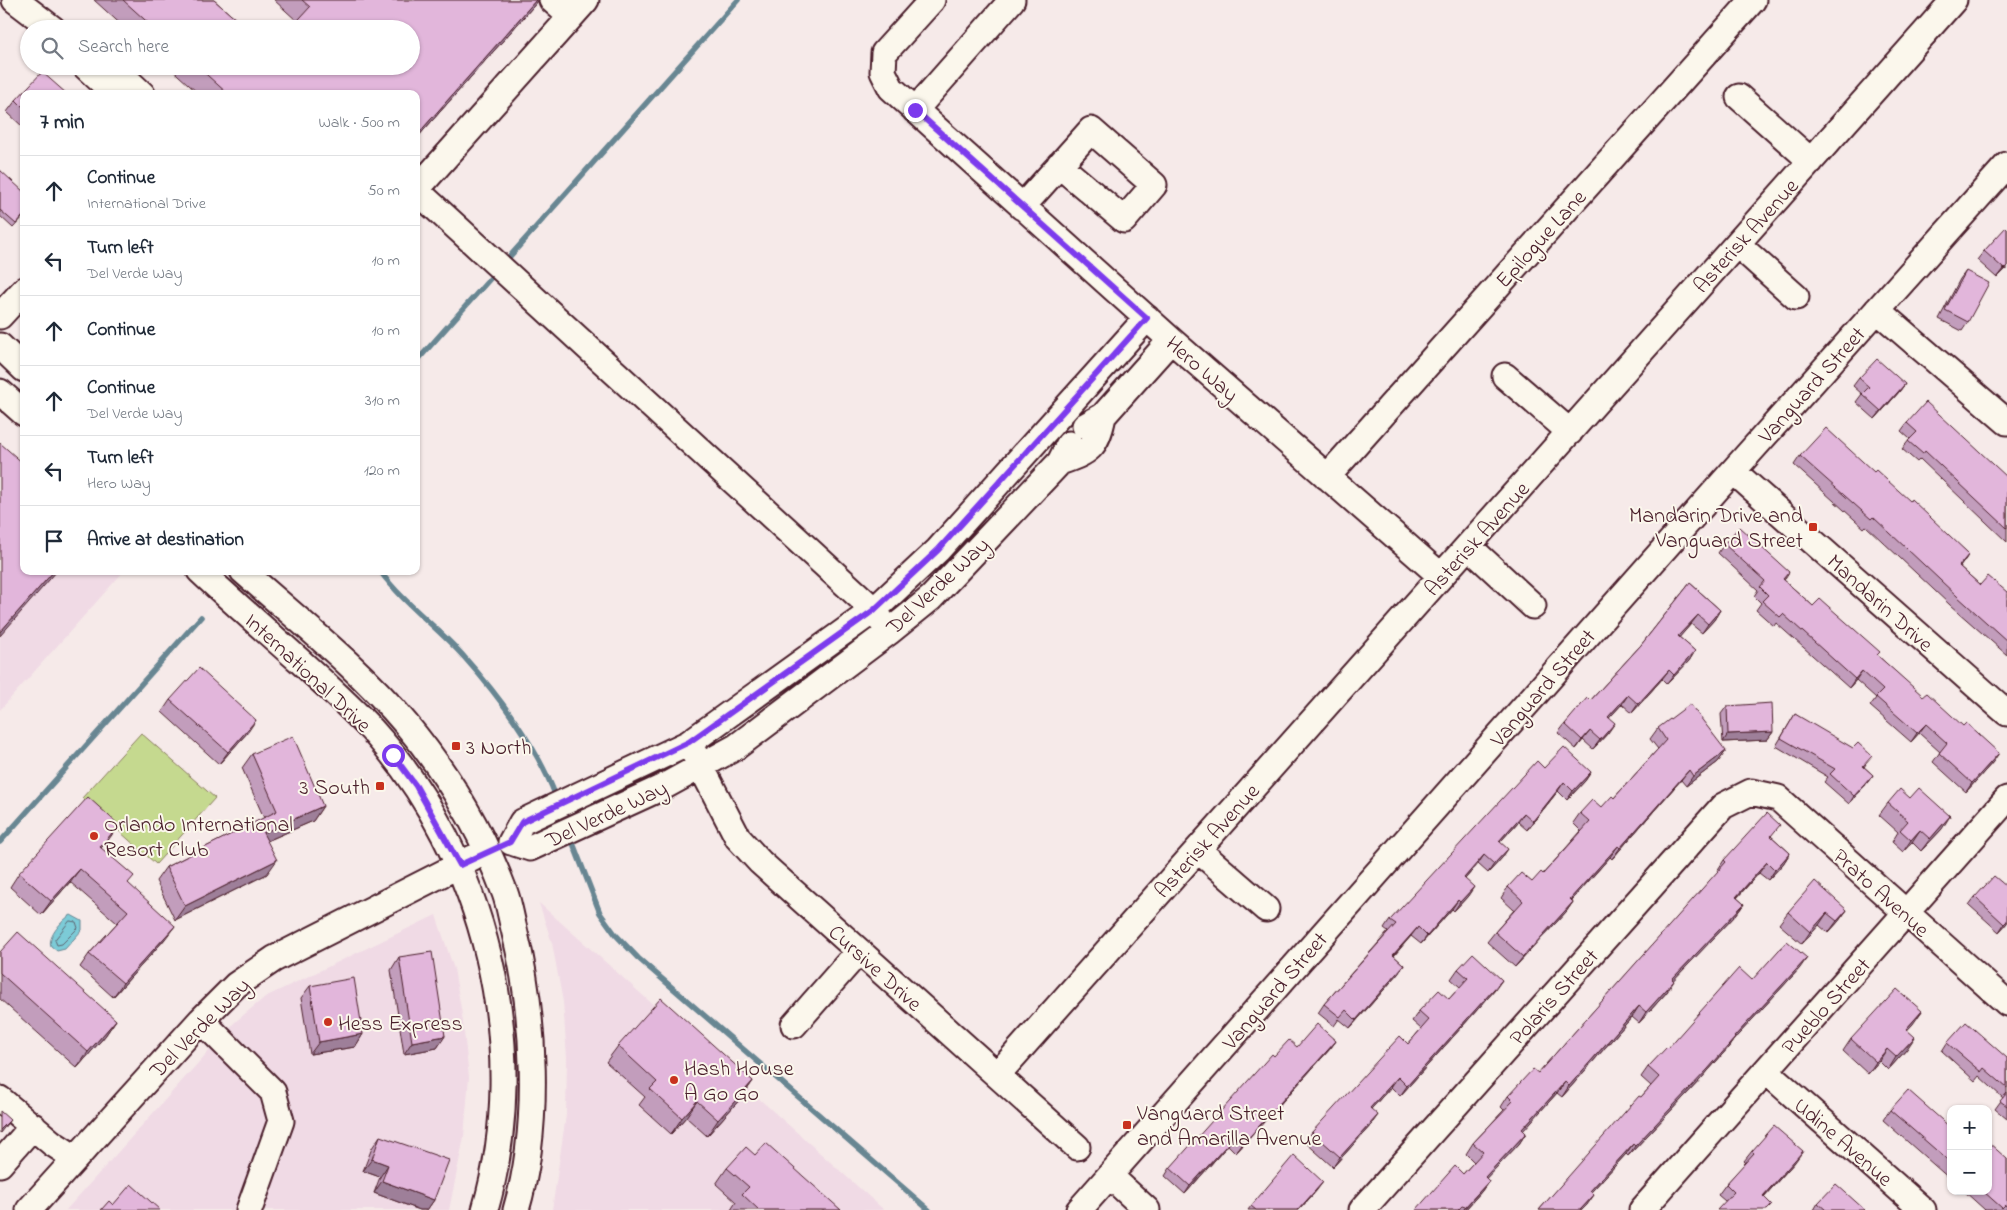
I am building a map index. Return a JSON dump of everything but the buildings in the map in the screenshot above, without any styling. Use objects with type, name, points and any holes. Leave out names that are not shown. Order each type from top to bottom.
[{"type":"street","points":[[15,0],[41,20]]},
{"type":"street","points":[[420,186],[578,9],[552,0]]},
{"type":"street","name":"Hero Way","points":[[932,0],[884,53],[883,72],[891,88],[1171,340],[1441,576]]},
{"type":"street","points":[[915,110],[1012,0]]},
{"type":"street","name":"Epilogue Lane","points":[[1327,476],[1753,0]]},
{"type":"street","name":"Asterisk Avenue","points":[[997,1076],[1954,0]]},
{"type":"street","points":[[95,75],[111,90]]},
{"type":"street","points":[[122,75],[138,90]]},
{"type":"street","points":[[1739,97],[1811,161]]},
{"type":"street","points":[[1022,207],[1059,165],[1090,130],[1154,185],[1132,228],[1059,165]]},
{"type":"street","name":"Vanguard Street","points":[[1079,1210],[1733,471],[2007,165]]},
{"type":"street","points":[[420,194],[874,610],[889,632]]},
{"type":"street","points":[[1737,244],[1796,297]]},
{"type":"street","points":[[0,316],[20,294]]},
{"type":"street","points":[[1878,310],[2007,422]]},
{"type":"street","name":"Del Verde Way","points":[[29,1210],[201,1020],[236,985],[274,959],[460,865],[510,842],[522,822],[689,742],[874,610],[938,550],[1147,318]]},
{"type":"street","name":"Del Verde Way","points":[[510,842],[530,848],[663,787],[701,767],[736,747],[889,632],[931,598],[1171,340]]},
{"type":"street","points":[[0,346],[20,365]]},
{"type":"street","points":[[1505,376],[1570,432]]},
{"type":"street","points":[[0,392],[20,410]]},
{"type":"street","points":[[1036,441],[1079,437]]},
{"type":"street","name":"Mandarin Drive","points":[[1733,471],[2007,713]]},
{"type":"street","points":[[1468,546],[1533,606]]},
{"type":"street","name":"International Drive","points":[[204,575],[372,729],[416,786],[460,865],[475,906],[500,1011],[502,1110],[497,1157],[485,1210]]},
{"type":"street","name":"International Drive","points":[[247,575],[373,688],[406,724],[441,770],[487,852],[505,894],[527,993],[531,1032],[531,1113],[522,1192],[516,1210]]},
{"type":"street","name":"Cursive Drive","points":[[689,742],[738,838],[760,862],[1077,1147]]},
{"type":"street","name":"Prato Avenue","points":[[1750,792],[1778,798],[2007,1003]]},
{"type":"street","name":"Polaris Street","points":[[1362,1210],[1723,806],[1750,792]]},
{"type":"street","name":"Pueblo Street","points":[[1642,1210],[2007,800]]},
{"type":"street","points":[[1198,850],[1266,909]]},
{"type":"street","points":[[794,1025],[859,951]]},
{"type":"street","points":[[201,1020],[273,1092],[279,1107],[281,1121],[249,1210]]},
{"type":"street","name":"Udine Avenue","points":[[1766,1071],[1923,1210]]},
{"type":"street","points":[[0,1099],[75,1158]]},
{"type":"street","points":[[0,1164],[33,1126]]},
{"type":"street","points":[[1110,1176],[1147,1210]]},
{"type":"shaded area","points":[[0,455],[20,552],[20,575],[120,575],[0,710]]},
{"type":"shaded area","points":[[539,903],[884,1210],[552,1210],[566,1115],[567,1058],[563,1002],[552,943]]},
{"type":"shaded area","points":[[436,915],[454,969],[462,1014],[469,1077],[464,1137],[449,1210],[66,1210],[234,1023],[265,997]]},
{"type":"green space","points":[[141,733],[215,798],[156,864],[82,798]]},
{"type":"water","points":[[71,915],[82,921],[82,930],[65,949],[57,951],[51,946],[51,938],[60,924]]},
{"type":"waterway","points":[[504,263],[738,0]]},
{"type":"waterway","points":[[420,358],[496,272]]},
{"type":"waterway","points":[[383,575],[455,647],[491,689],[529,742],[549,779],[556,797]]},
{"type":"waterway","points":[[0,842],[201,617]]},
{"type":"waterway","points":[[571,838],[600,913],[615,934],[638,958],[929,1210]]},
{"type":"place","name":"Mandarin Drive and Vanguard Street","points":[[1813,527]]},
{"type":"place","name":"3 North","points":[[456,746]]},
{"type":"place","name":"3 South","points":[[380,786]]},
{"type":"place","name":"Orlando International Resort Club","points":[[94,836]]},
{"type":"place","name":"Hess Express","points":[[328,1022]]},
{"type":"place","name":"Hash House A Go Go","points":[[674,1080]]},
{"type":"place","name":"Vanguard Street and Amarilla Avenue","points":[[1127,1125]]},
{"type":"route","points":[[393,755],[416,786],[440,826],[460,865],[510,842],[522,822],[689,742],[767,689],[874,610],[938,550],[1147,318],[915,110]]}]
